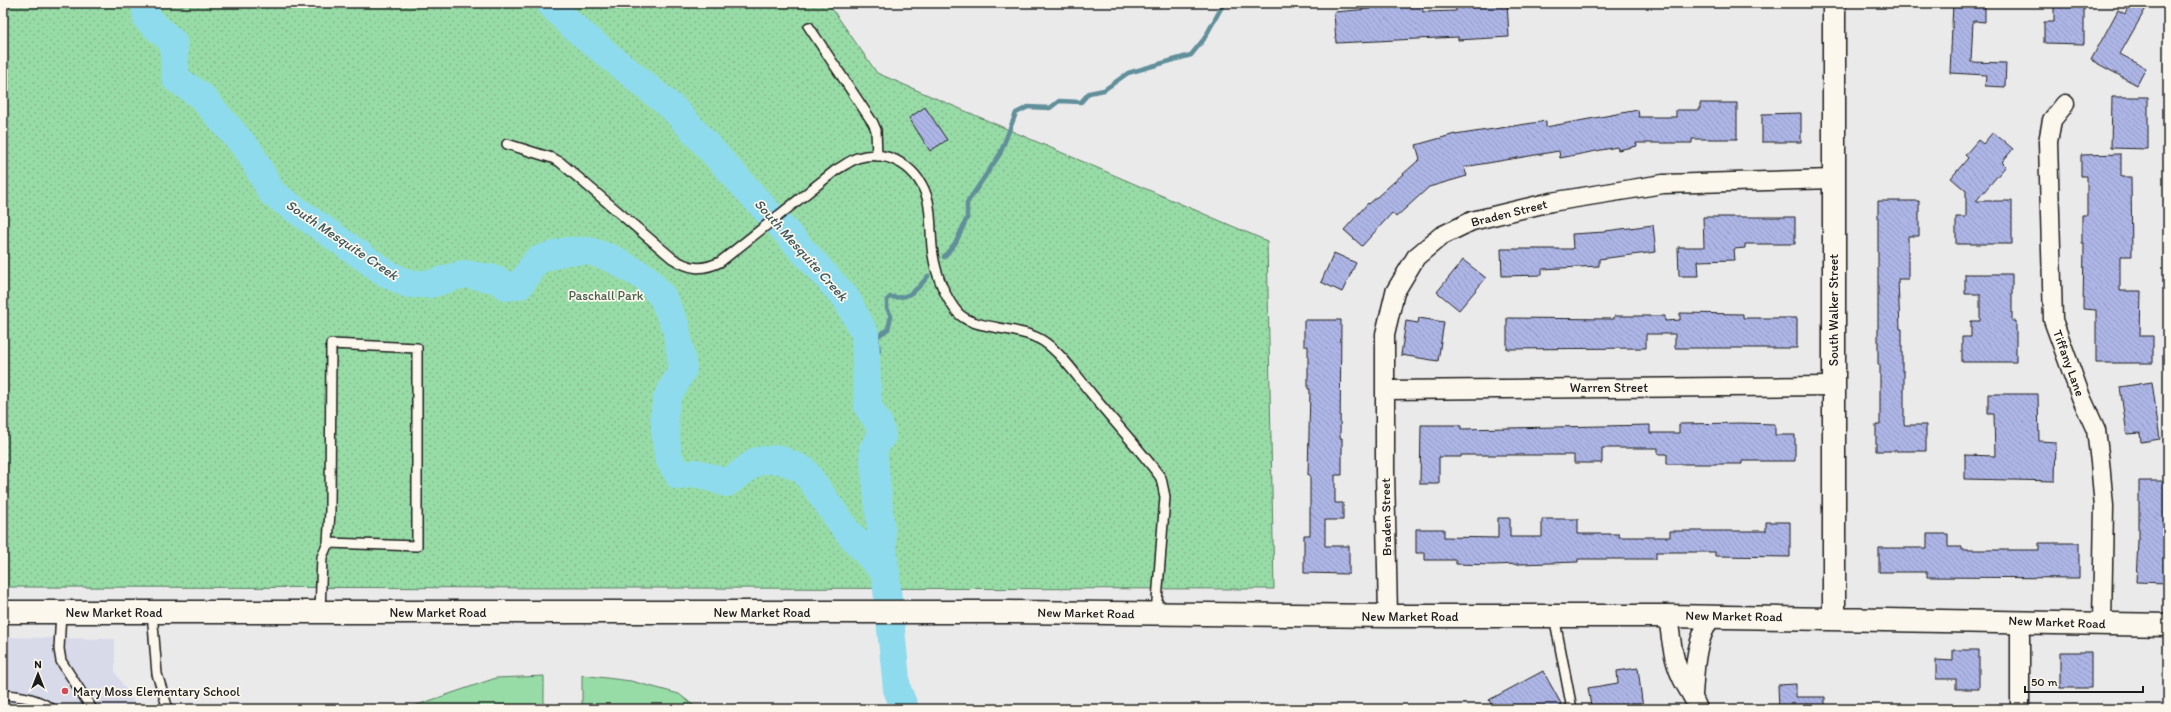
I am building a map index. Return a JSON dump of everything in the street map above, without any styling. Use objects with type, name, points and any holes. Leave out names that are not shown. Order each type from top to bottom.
[{"type":"street","name":"South Walker Street","points":[[1834,3],[1834,617]]},
{"type":"street","name":"Tiffany Lane","points":[[2065,104],[2052,120],[2048,142],[2053,320],[2081,397],[2096,430],[2104,506],[2102,624]]},
{"type":"street","name":"Braden Street","points":[[1388,616],[1384,470],[1385,334],[1395,292],[1416,257],[1441,236],[1472,221],[1551,202],[1662,184],[1833,179]]},
{"type":"street","name":"Warren Street","points":[[1385,390],[1503,387],[1833,386]]},
{"type":"street","name":"New Market Road","points":[[3,612],[1009,612],[1388,616],[1712,616],[1834,617],[2168,625]]},
{"type":"street","points":[[1668,616],[1675,659],[1681,677],[1696,702]]},
{"type":"street","points":[[1696,702],[1698,648],[1702,631],[1712,616]]},
{"type":"street","points":[[2020,621],[2020,709]]},
{"type":"lane","points":[[809,27],[872,122],[876,130],[877,156]]},
{"type":"lane","points":[[507,144],[552,158],[560,162],[672,258],[690,268],[698,269],[720,262],[836,170],[858,158],[877,156],[890,157],[904,164],[916,175],[924,189],[928,201],[933,254],[936,268],[951,303],[959,314],[971,321],[1020,331],[1044,342],[1067,365],[1161,478],[1165,497],[1156,614]]},
{"type":"lane","points":[[320,612],[322,557],[328,543],[330,511],[331,344],[417,348],[417,546],[328,543]]},
{"type":"lane","points":[[61,612],[59,649],[61,661],[92,709]]},
{"type":"lane","points":[[152,612],[157,674],[168,709]]},
{"type":"lane","points":[[1554,616],[1572,709]]},
{"type":"lane","points":[[3,695],[25,696],[40,701],[52,709]]},
{"type":"shaded area","name":"Mary Moss Elementary School","points":[[3,637],[115,639],[115,672],[138,709],[3,709]]},
{"type":"green space","name":"Paschall Park","points":[[3,3],[828,3],[877,73],[1267,241],[1274,589],[3,587]]},
{"type":"green space","points":[[582,675],[631,681],[679,694],[698,709],[582,709]]},
{"type":"green space","points":[[544,676],[544,709],[411,709],[414,706],[496,678]]},
{"type":"building","points":[[1370,3],[1422,3],[1423,12],[1456,11],[1456,3],[1507,3],[1509,37],[1458,40],[1458,37],[1336,43],[1334,12],[1370,9]]},
{"type":"building","points":[[1953,3],[1985,3],[1985,22],[1973,21],[1971,62],[2006,63],[2005,87],[1985,86],[1986,75],[1950,73]]},
{"type":"building","points":[[2131,3],[2149,3],[2120,54],[2146,68],[2137,85],[2091,60],[2118,10],[2125,14]]},
{"type":"building","points":[[2054,4],[2084,5],[2084,44],[2044,43],[2044,22],[2054,22]]},
{"type":"building","points":[[2112,97],[2148,97],[2148,149],[2111,148]]},
{"type":"building","points":[[1700,103],[1737,103],[1737,139],[1692,139],[1692,143],[1636,143],[1637,146],[1618,150],[1617,147],[1560,158],[1559,151],[1464,167],[1467,176],[1429,187],[1396,217],[1392,213],[1362,246],[1344,230],[1368,203],[1369,204],[1420,159],[1416,145],[1455,134],[1546,121],[1546,127],[1638,110],[1639,117],[1676,117],[1676,110],[1700,110]]},
{"type":"building","points":[[925,107],[947,140],[930,151],[909,118]]},
{"type":"building","points":[[1801,113],[1801,142],[1762,142],[1762,114]]},
{"type":"building","points":[[1993,132],[2013,149],[2002,162],[2006,166],[1976,201],[2012,201],[2012,244],[1956,244],[1956,217],[1966,217],[1966,191],[1951,178],[1968,158],[1965,155],[1978,140],[1983,144]]},
{"type":"building","points":[[2121,154],[2121,177],[2131,177],[2132,256],[2120,256],[2120,291],[2141,291],[2140,336],[2153,336],[2153,363],[2096,363],[2096,310],[2083,309],[2084,243],[2082,243],[2082,215],[2087,215],[2087,176],[2081,176],[2081,155]]},
{"type":"building","points":[[1878,201],[1919,201],[1919,236],[1908,236],[1908,279],[1898,279],[1900,329],[1902,329],[1902,371],[1904,371],[1904,425],[1926,425],[1926,451],[1876,451],[1876,425],[1880,425],[1880,365],[1878,365]]},
{"type":"building","points":[[1703,217],[1795,217],[1795,244],[1745,244],[1745,248],[1734,249],[1735,260],[1698,261],[1699,276],[1679,276],[1678,247],[1704,247]]},
{"type":"building","points":[[1653,225],[1656,252],[1599,259],[1599,266],[1542,269],[1542,275],[1502,276],[1501,249],[1573,249],[1572,234],[1605,232]]},
{"type":"building","points":[[1334,253],[1356,263],[1342,292],[1321,282]]},
{"type":"building","points":[[1463,260],[1486,278],[1459,310],[1437,292]]},
{"type":"building","points":[[1965,274],[2012,274],[2012,321],[2016,321],[2016,362],[1962,362],[1962,337],[1971,337],[1971,321],[1980,321],[1980,294],[1965,294]]},
{"type":"building","points":[[1680,313],[1743,314],[1743,318],[1797,318],[1797,348],[1675,348],[1675,334],[1646,334],[1646,348],[1507,349],[1507,318],[1614,319],[1614,316],[1665,316],[1665,321],[1680,320]]},
{"type":"building","points":[[1419,318],[1444,322],[1438,361],[1401,355],[1406,321],[1418,323]]},
{"type":"building","points":[[1304,320],[1341,320],[1340,438],[1342,438],[1342,475],[1335,475],[1335,503],[1343,503],[1343,520],[1325,520],[1325,546],[1349,546],[1349,574],[1304,573],[1304,535],[1310,535],[1310,475],[1308,475],[1310,389],[1308,389],[1308,346],[1304,346]]},
{"type":"building","points":[[2152,382],[2160,439],[2141,442],[2140,433],[2127,434],[2120,387]]},
{"type":"building","points":[[1988,394],[2038,394],[2039,441],[2056,442],[2055,481],[1965,479],[1965,455],[1995,456],[1994,414],[1988,414]]},
{"type":"building","points":[[1679,424],[1775,424],[1775,435],[1795,435],[1795,461],[1742,461],[1742,464],[1667,464],[1667,454],[1658,454],[1658,448],[1602,448],[1602,463],[1574,463],[1574,455],[1461,455],[1461,457],[1439,457],[1439,484],[1420,484],[1421,425],[1461,425],[1461,429],[1650,425],[1650,433],[1679,433]]},
{"type":"building","points":[[2139,481],[2168,481],[2168,583],[2136,582],[2139,540]]},
{"type":"building","points":[[1498,518],[1510,518],[1510,537],[1542,537],[1542,519],[1578,519],[1578,534],[1619,534],[1619,537],[1670,537],[1670,531],[1766,531],[1766,522],[1790,522],[1790,557],[1715,556],[1715,552],[1656,552],[1656,559],[1578,559],[1578,562],[1492,565],[1456,564],[1456,560],[1425,560],[1425,553],[1416,553],[1416,529],[1444,529],[1444,537],[1498,538]]},
{"type":"building","points":[[1927,534],[1948,534],[1948,547],[1962,547],[1962,550],[2039,550],[2039,543],[2079,543],[2079,578],[1927,577],[1927,572],[1879,572],[1879,548],[1927,548]]},
{"type":"building","points":[[1953,650],[1979,650],[1979,689],[1956,689],[1956,679],[1936,679],[1936,660],[1953,661]]},
{"type":"building","points":[[2060,652],[2091,652],[2091,688],[2060,688]]},
{"type":"building","points":[[1638,668],[1643,709],[1601,709],[1600,705],[1591,706],[1588,688],[1618,683],[1617,671]]},
{"type":"building","points":[[1543,671],[1564,709],[1494,709],[1489,700]]},
{"type":"building","points":[[1796,684],[1796,697],[1825,697],[1825,709],[1779,709],[1778,685]]},
{"type":"waterway","name":"South Mesquite Creek","points":[[145,3],[147,19],[173,42],[176,79],[201,96],[249,151],[272,193],[386,273],[408,284],[430,284],[464,274],[496,279],[508,287],[520,285],[537,260],[566,251],[589,251],[611,258],[646,278],[662,296],[676,327],[683,369],[667,398],[664,416],[668,457],[679,476],[697,473],[727,483],[757,461],[779,459],[804,470],[847,531],[886,574]]},
{"type":"waterway","name":"South Mesquite Creek","points":[[550,3],[570,24],[674,109],[846,298],[865,334],[868,407],[879,424],[882,436],[873,449],[897,689],[905,709]]},
{"type":"waterway","points":[[944,257],[956,242],[967,218],[967,203],[1000,154],[1016,113],[1028,107],[1050,108],[1059,101],[1081,102],[1089,93],[1104,90],[1128,73],[1191,55],[1204,39],[1224,3]]},
{"type":"waterway","points":[[866,363],[879,351],[877,337],[888,329],[891,316],[887,308],[887,300],[890,297],[902,297],[912,293],[928,276]]},
{"type":"place","name":"Mary Moss Elementary School","points":[[65,691]]}]
